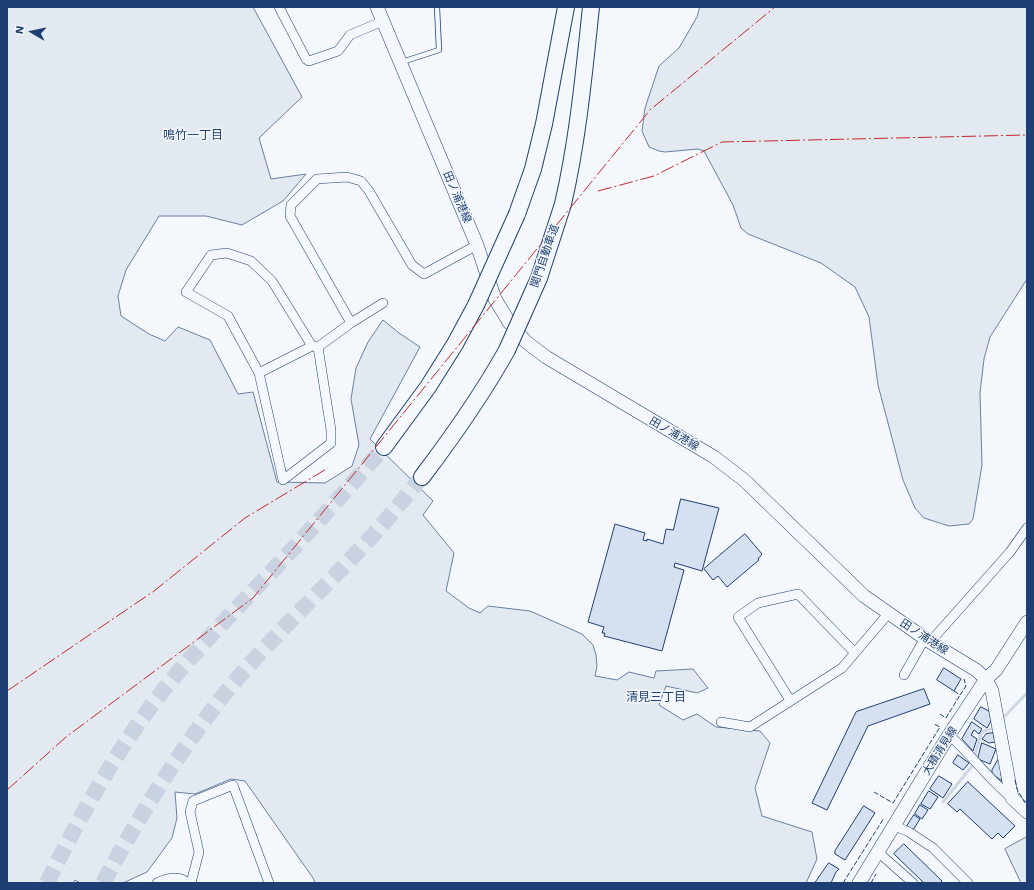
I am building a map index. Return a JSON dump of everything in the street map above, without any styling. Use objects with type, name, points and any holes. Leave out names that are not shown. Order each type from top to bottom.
[{"type":"highway","points":[[384,447],[428,387],[455,344],[476,305],[517,214],[533,169],[544,124],[566,7]]},
{"type":"highway","name":"関門自動車道","points":[[422,477],[466,418],[486,386],[506,350],[539,278],[563,204],[573,162],[579,120],[590,7]]},
{"type":"main road","name":"田ノ浦港線","points":[[377,7],[477,246],[495,299],[508,322],[525,341],[546,357],[613,399],[714,457],[744,480],[864,596],[927,640],[976,670],[986,679]]},
{"type":"main road","name":"大積清見線","points":[[859,883],[949,735],[986,679],[996,670],[1027,622]]},
{"type":"main road","points":[[986,679],[992,691],[1012,798],[1027,812]]},
{"type":"street","points":[[279,7],[306,59],[309,61],[338,51],[350,35],[383,21]]},
{"type":"street","points":[[351,323],[290,216],[291,205],[317,180],[346,177],[361,181],[369,191],[412,265],[424,274],[477,246]]},
{"type":"street","points":[[227,253],[251,261],[272,281],[315,347],[331,430],[331,443],[283,480],[259,373],[228,316],[186,292],[211,255],[227,253]]},
{"type":"street","points":[[259,373],[315,347],[383,303]]},
{"type":"street","points":[[904,675],[927,640],[1010,552],[1027,528]]},
{"type":"street","points":[[790,700],[738,617],[758,603],[798,594],[855,653]]},
{"type":"street","points":[[721,722],[750,727],[842,668],[888,614]]},
{"type":"street","points":[[949,735],[997,786],[1012,798]]},
{"type":"street","points":[[191,883],[199,852],[190,812],[193,801],[222,788],[233,785],[269,883]]},
{"type":"street","points":[[895,826],[909,832],[933,848],[968,883]]},
{"type":"street","points":[[878,852],[913,883]]},
{"type":"street","points":[[157,883],[178,878],[183,879],[187,883]]},
{"type":"lane","points":[[400,63],[439,50],[437,7]]},
{"type":"shaded area","points":[[7,7],[253,7],[302,97],[259,138],[271,179],[306,174],[283,201],[242,225],[206,216],[159,216],[126,270],[118,296],[121,316],[149,334],[165,341],[178,327],[210,340],[238,394],[253,392],[277,482],[325,483],[352,466],[359,445],[351,399],[356,368],[368,342],[383,320],[420,347],[370,439],[433,501],[423,515],[454,553],[446,591],[469,608],[480,613],[488,606],[530,611],[582,634],[593,645],[597,666],[595,676],[617,680],[629,672],[654,678],[656,671],[693,669],[708,688],[697,693],[666,686],[659,705],[683,720],[697,714],[716,727],[760,731],[770,743],[755,788],[762,816],[812,832],[817,859],[806,883],[315,883],[245,781],[231,779],[195,794],[175,792],[177,818],[172,838],[147,872],[123,883],[80,883],[75,880],[73,883],[7,883]]},
{"type":"shaded area","points":[[700,7],[1027,7],[1027,279],[990,337],[984,359],[980,393],[982,465],[973,519],[969,524],[949,526],[924,518],[915,508],[903,480],[878,385],[869,317],[855,287],[821,263],[748,234],[741,228],[733,205],[704,151],[698,149],[665,152],[649,147],[642,131],[645,108],[659,66],[679,48],[697,17]]},
{"type":"shaded area","points":[[1027,837],[1027,883],[1021,883],[1005,849]]},
{"type":"building","points":[[681,499],[719,508],[702,571],[675,563],[674,567],[684,570],[662,651],[604,636],[605,633],[602,633],[604,627],[588,622],[615,524],[645,533],[643,540],[647,541],[647,539],[663,544],[666,529],[673,530]]},
{"type":"building","points":[[745,534],[762,554],[758,559],[759,560],[727,587],[718,576],[713,580],[704,569]]},
{"type":"building","points":[[944,668],[961,679],[954,691],[937,680]]},
{"type":"building","points":[[924,689],[930,704],[868,726],[827,810],[812,803],[856,712]]},
{"type":"building","points":[[981,707],[989,711],[991,721],[987,728],[974,719]]},
{"type":"building","points":[[972,722],[982,729],[979,734],[974,730],[971,735],[977,739],[973,751],[962,739]]},
{"type":"building","points":[[993,733],[995,742],[989,743],[982,739],[986,734]]},
{"type":"building","points":[[982,743],[996,749],[990,764],[978,759]]},
{"type":"building","points":[[958,755],[969,763],[963,770],[953,763]]},
{"type":"building","points":[[999,758],[1002,781],[992,774],[992,770]]},
{"type":"building","points":[[939,776],[952,784],[943,798],[930,789]]},
{"type":"building","points":[[968,782],[1015,826],[1003,838],[998,833],[992,839],[960,809],[957,812],[948,804]]},
{"type":"building","points":[[929,791],[938,797],[930,809],[921,804]]},
{"type":"building","points":[[920,805],[928,810],[922,819],[915,814]]},
{"type":"building","points":[[864,806],[875,813],[845,860],[835,854],[835,851]]},
{"type":"building","points":[[914,815],[920,819],[913,830],[907,826]]},
{"type":"building","points":[[904,844],[942,881],[940,883],[924,883],[894,854]]},
{"type":"building","points":[[829,863],[839,869],[831,883],[815,883]]},
{"type":"waterway","points":[[1002,719],[1027,693]]},
{"type":"waterway","points":[[943,802],[972,766],[981,734],[984,731],[994,728]]},
{"type":"tunnel","points":[[47,883],[69,839],[105,775],[132,733],[170,681],[224,621],[319,521],[384,447]]},
{"type":"tunnel","points":[[103,883],[160,784],[192,737],[226,692],[280,631],[375,533],[422,477]]},
{"type":"fence","points":[[954,691],[960,695],[966,686],[964,679]]},
{"type":"fence","points":[[940,714],[946,718],[960,695]]},
{"type":"fence","points":[[874,792],[893,803],[940,727],[934,724]]},
{"type":"fence","points":[[1015,780],[1017,789],[1025,803]]},
{"type":"fence","points":[[843,883],[884,818]]},
{"type":"fence","points":[[871,883],[876,874]]},
{"type":"power","points":[[7,790],[66,737],[253,598],[650,110],[775,7]]},
{"type":"power","points":[[598,191],[654,176],[722,142],[1027,135]]},
{"type":"power","points":[[7,691],[154,591],[245,518],[328,468]]},
{"type":"district","name":"鳴竹一丁目","points":[[193,135]]},
{"type":"district","name":"清見三丁目","points":[[656,697]]}]
